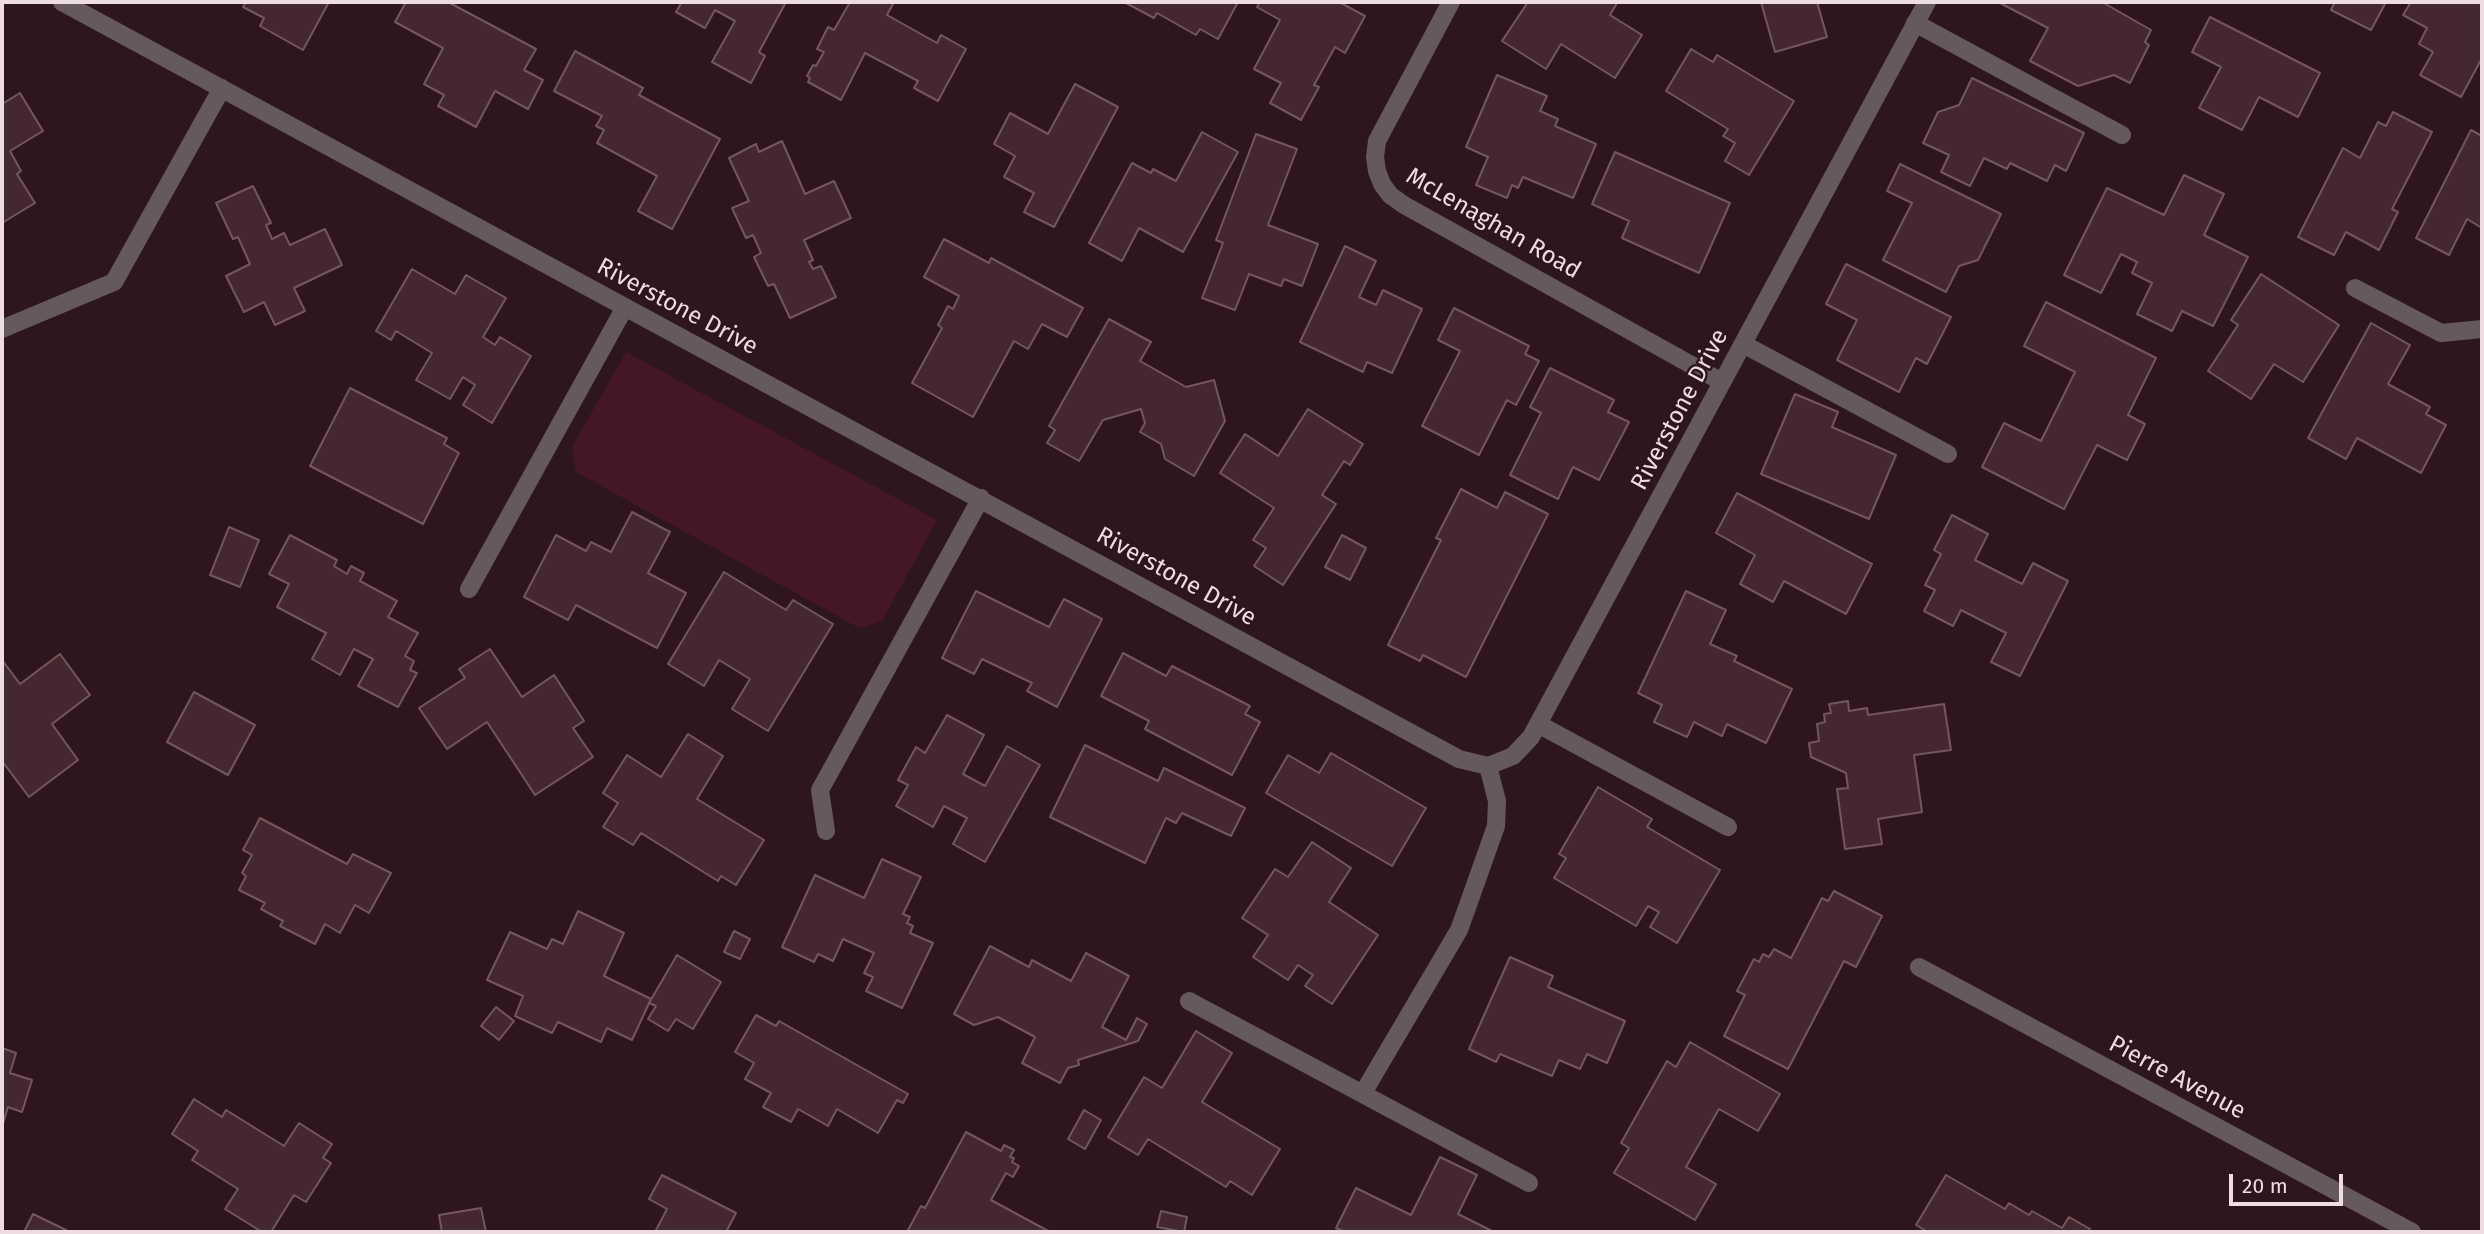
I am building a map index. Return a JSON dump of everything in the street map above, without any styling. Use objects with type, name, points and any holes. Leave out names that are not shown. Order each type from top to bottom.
[{"type":"street","name":"Riverstone Drive","points":[[62,2],[1459,759],[1488,766],[1513,756],[1531,737],[1927,2]]},
{"type":"street","name":"McLenaghan Road","points":[[1451,2],[1377,141],[1375,157],[1382,184],[1390,195],[1404,205],[1722,382]]},
{"type":"street","points":[[1915,23],[2122,135]]},
{"type":"street","points":[[2,329],[114,282],[222,88]]},
{"type":"street","points":[[2355,288],[2441,333],[2482,329]]},
{"type":"street","points":[[469,589],[625,307]]},
{"type":"street","points":[[1743,344],[1948,454]]},
{"type":"street","points":[[826,831],[820,790],[981,498]]},
{"type":"street","points":[[1538,724],[1728,827]]},
{"type":"street","points":[[1363,1093],[1459,930],[1496,826],[1497,801],[1488,766]]},
{"type":"street","name":"Pierre Avenue","points":[[1919,967],[2412,1232]]},
{"type":"street","points":[[1189,1001],[1529,1182]]},
{"type":"shaded area","points":[[626,352],[937,520],[882,621],[859,628],[576,472],[572,447]]},
{"type":"building","points":[[246,2],[329,2],[303,50],[260,26],[264,18],[243,7]]},
{"type":"building","points":[[406,2],[448,2],[536,49],[524,70],[543,80],[528,109],[495,91],[476,127],[438,106],[444,95],[424,84],[443,48],[395,22]]},
{"type":"building","points":[[682,2],[786,2],[759,52],[765,56],[751,83],[712,62],[735,21],[715,10],[705,28],[676,12]]},
{"type":"building","points":[[850,2],[894,2],[887,15],[937,43],[941,35],[966,49],[938,101],[914,88],[918,81],[865,53],[841,100],[808,82],[810,78],[807,76],[824,52],[817,49],[828,27],[834,30]]},
{"type":"building","points":[[1124,2],[1238,2],[1218,39],[1200,29],[1196,35],[1157,13],[1154,18]]},
{"type":"building","points":[[1260,2],[1339,2],[1365,16],[1345,53],[1335,47],[1314,85],[1319,87],[1301,120],[1270,103],[1281,83],[1254,69],[1280,20],[1257,7]]},
{"type":"building","points":[[1528,2],[1615,2],[1617,3],[1610,15],[1642,35],[1615,78],[1561,44],[1546,69],[1502,41]]},
{"type":"building","points":[[1761,2],[1817,2],[1827,37],[1775,52]]},
{"type":"building","points":[[1998,2],[2102,2],[2151,30],[2145,42],[2149,45],[2130,83],[2114,75],[2078,86],[2030,61],[2048,28]]},
{"type":"building","points":[[2335,2],[2386,2],[2371,30],[2331,10]]},
{"type":"building","points":[[2411,2],[2482,2],[2482,58],[2461,97],[2420,75],[2433,52],[2419,44],[2427,28],[2403,15]]},
{"type":"building","points":[[2210,17],[2320,73],[2298,117],[2259,97],[2242,130],[2199,108],[2221,67],[2192,52]]},
{"type":"building","points":[[1691,49],[1713,62],[1717,55],[1794,101],[1749,175],[1725,161],[1735,143],[1723,136],[1728,129],[1666,91]]},
{"type":"building","points":[[575,51],[643,88],[639,95],[720,139],[672,229],[638,211],[657,176],[597,143],[604,130],[596,126],[602,116],[554,91]]},
{"type":"building","points":[[1497,75],[1547,96],[1540,111],[1558,119],[1555,126],[1596,144],[1573,198],[1523,177],[1518,188],[1512,185],[1507,198],[1476,185],[1488,157],[1466,147]]},
{"type":"building","points":[[1972,78],[2084,133],[2066,171],[2055,165],[2047,181],[2010,163],[2007,169],[1984,158],[1970,186],[1941,172],[1949,155],[1923,143],[1938,112],[1959,105]]},
{"type":"building","points":[[1075,84],[1118,107],[1054,227],[1024,212],[1034,193],[1004,177],[1015,156],[994,144],[1010,113],[1048,134]]},
{"type":"building","points":[[20,93],[43,131],[10,151],[21,171],[17,174],[35,203],[2,223],[2,104]]},
{"type":"building","points":[[2393,112],[2432,132],[2392,209],[2398,212],[2379,250],[2346,232],[2334,255],[2298,237],[2343,148],[2360,158],[2378,122],[2386,126]]},
{"type":"building","points":[[2471,130],[2482,136],[2482,228],[2467,219],[2449,255],[2416,238]]},
{"type":"building","points":[[1202,132],[1238,152],[1183,252],[1139,228],[1122,261],[1089,243],[1132,163],[1151,173],[1153,169],[1176,181]]},
{"type":"building","points":[[1256,134],[1297,149],[1268,225],[1318,244],[1302,286],[1284,279],[1281,286],[1249,274],[1235,310],[1202,298],[1223,243],[1216,240]]},
{"type":"building","points":[[782,141],[805,194],[834,181],[851,218],[804,240],[813,260],[809,262],[813,269],[821,266],[836,297],[790,318],[774,284],[768,286],[754,257],[761,253],[753,235],[746,238],[732,208],[749,201],[729,158],[756,144],[759,152]]},
{"type":"building","points":[[1615,152],[1730,203],[1699,273],[1622,238],[1629,221],[1592,204]]},
{"type":"building","points":[[1900,164],[2001,214],[1978,260],[1959,266],[1946,292],[1883,260],[1912,203],[1887,191]]},
{"type":"building","points":[[2184,175],[2224,194],[2204,235],[2248,257],[2213,326],[2182,311],[2172,331],[2137,314],[2152,283],[2132,273],[2137,262],[2121,254],[2101,293],[2064,275],[2107,188],[2164,215]]},
{"type":"building","points":[[253,186],[271,223],[266,225],[272,239],[284,233],[290,245],[325,229],[342,265],[294,288],[305,311],[275,325],[264,302],[244,312],[226,276],[250,264],[238,237],[233,239],[216,203]]},
{"type":"building","points":[[944,239],[989,263],[991,258],[1083,308],[1067,337],[1042,324],[1028,349],[1014,341],[973,417],[912,383],[942,328],[938,325],[948,306],[953,309],[959,296],[924,277]]},
{"type":"building","points":[[1345,246],[1376,261],[1359,297],[1376,305],[1383,290],[1422,309],[1392,373],[1367,362],[1363,372],[1300,342]]},
{"type":"building","points":[[1846,264],[1951,317],[1927,364],[1916,358],[1899,392],[1837,360],[1857,320],[1826,304]]},
{"type":"building","points":[[412,269],[455,294],[466,275],[506,298],[483,337],[495,345],[500,337],[531,356],[492,423],[463,405],[475,385],[463,377],[450,399],[416,380],[432,353],[396,331],[391,340],[376,331]]},
{"type":"building","points":[[2261,274],[2339,325],[2303,382],[2274,364],[2251,399],[2208,371],[2238,325],[2231,320]]},
{"type":"building","points":[[2046,302],[2156,358],[2128,415],[2145,424],[2127,460],[2097,445],[2064,509],[1982,467],[2004,423],[2041,441],[2075,372],[2024,346]]},
{"type":"building","points":[[1454,308],[1529,346],[1525,354],[1539,361],[1516,405],[1507,400],[1479,455],[1422,426],[1460,351],[1438,340]]},
{"type":"building","points":[[1109,319],[1151,342],[1140,361],[1186,387],[1214,380],[1225,421],[1194,476],[1165,459],[1161,444],[1140,432],[1145,423],[1141,409],[1103,420],[1079,461],[1047,443],[1055,430],[1049,426]]},
{"type":"building","points":[[2371,323],[2410,345],[2388,384],[2430,407],[2426,414],[2446,425],[2421,473],[2357,438],[2346,459],[2308,438]]},
{"type":"building","points":[[1550,368],[1614,400],[1608,412],[1629,422],[1599,480],[1573,467],[1558,499],[1510,475],[1541,413],[1530,407]]},
{"type":"building","points":[[350,388],[447,438],[444,444],[459,453],[423,524],[310,466]]},
{"type":"building","points":[[1795,394],[1838,412],[1832,427],[1896,455],[1869,519],[1761,474]]},
{"type":"building","points":[[1308,409],[1363,444],[1350,465],[1344,461],[1322,495],[1336,504],[1283,585],[1254,566],[1266,548],[1253,540],[1274,508],[1220,473],[1245,434],[1278,456]]},
{"type":"building","points":[[1461,489],[1497,508],[1505,492],[1548,514],[1466,677],[1423,655],[1420,661],[1388,645],[1441,540],[1436,538]]},
{"type":"building","points":[[1737,493],[1872,564],[1846,614],[1784,581],[1773,602],[1740,584],[1755,555],[1716,533]]},
{"type":"building","points":[[632,512],[670,532],[648,573],[686,593],[657,648],[576,605],[568,620],[524,597],[556,535],[586,551],[591,542],[611,552]]},
{"type":"building","points":[[1952,515],[1988,534],[1975,560],[2022,584],[2033,563],[2068,581],[2020,676],[1991,662],[2006,633],[1961,610],[1953,626],[1924,611],[1935,590],[1925,585],[1941,554],[1934,550]]},
{"type":"building","points":[[229,527],[259,540],[240,587],[210,575]]},
{"type":"building","points":[[290,535],[337,560],[334,566],[347,574],[351,566],[364,573],[360,581],[397,601],[388,617],[418,633],[405,656],[414,661],[410,670],[417,673],[398,707],[358,686],[373,659],[354,649],[340,675],[312,659],[326,633],[277,607],[289,584],[269,574]]},
{"type":"building","points":[[1342,535],[1366,548],[1350,580],[1325,567]]},
{"type":"building","points":[[724,572],[786,610],[793,600],[833,624],[768,731],[732,709],[750,679],[719,660],[704,686],[668,664]]},
{"type":"building","points":[[976,591],[1049,627],[1064,599],[1102,619],[1057,707],[1027,691],[1032,683],[982,659],[974,674],[942,658]]},
{"type":"building","points":[[1686,591],[1726,610],[1710,644],[1737,656],[1734,661],[1792,689],[1766,743],[1727,724],[1722,736],[1694,722],[1687,737],[1654,722],[1662,705],[1638,693]]},
{"type":"building","points":[[490,649],[522,697],[554,675],[584,721],[573,728],[593,757],[535,795],[487,722],[447,749],[419,708],[465,678],[459,669]]},
{"type":"building","points":[[1123,653],[1166,676],[1172,666],[1250,706],[1245,714],[1260,722],[1232,775],[1145,729],[1149,721],[1101,696]]},
{"type":"building","points":[[60,654],[90,695],[52,724],[78,760],[29,797],[2,761],[2,660],[20,684]]},
{"type":"building","points":[[194,692],[255,725],[228,775],[167,742]]},
{"type":"building","points":[[1848,701],[1849,711],[1867,708],[1868,715],[1944,704],[1951,750],[1914,755],[1922,812],[1878,819],[1882,844],[1845,849],[1837,789],[1848,788],[1846,773],[1811,757],[1809,743],[1819,741],[1817,724],[1825,722],[1824,714],[1831,713],[1829,704]]},
{"type":"building","points":[[947,715],[984,735],[963,774],[985,786],[1007,746],[1040,765],[985,862],[953,844],[967,818],[944,806],[933,827],[896,806],[908,785],[898,780],[916,747],[925,753]]},
{"type":"building","points":[[688,734],[723,756],[697,799],[764,840],[736,885],[721,876],[718,881],[641,833],[633,845],[603,827],[618,803],[603,793],[627,755],[661,777]]},
{"type":"building","points":[[1085,745],[1158,781],[1164,768],[1245,808],[1231,836],[1182,813],[1176,823],[1166,818],[1145,863],[1050,817]]},
{"type":"building","points":[[1331,753],[1426,808],[1392,866],[1266,793],[1288,755],[1319,773]]},
{"type":"building","points":[[1598,787],[1652,819],[1647,827],[1720,870],[1677,943],[1650,927],[1659,912],[1648,906],[1636,926],[1554,878],[1566,858],[1559,854]]},
{"type":"building","points":[[260,818],[347,864],[353,854],[391,873],[369,913],[355,905],[340,933],[325,924],[315,944],[280,926],[283,921],[261,909],[265,903],[239,890],[246,876],[242,873],[252,855],[243,850]]},
{"type":"building","points":[[1312,842],[1351,868],[1329,902],[1378,935],[1332,1004],[1305,986],[1313,975],[1298,965],[1288,980],[1253,957],[1268,935],[1242,918],[1275,869],[1288,877]]},
{"type":"building","points":[[882,859],[921,877],[903,914],[910,917],[907,923],[913,926],[910,933],[933,943],[902,1008],[866,991],[873,977],[864,973],[874,953],[843,939],[833,961],[818,954],[814,962],[782,947],[815,875],[864,898]]},
{"type":"building","points":[[1834,891],[1882,916],[1856,967],[1844,961],[1788,1069],[1724,1036],[1745,995],[1737,991],[1754,959],[1759,962],[1763,954],[1769,957],[1774,949],[1791,958],[1822,898],[1828,901]]},
{"type":"building","points":[[578,911],[624,933],[604,976],[651,999],[632,1040],[607,1028],[601,1042],[558,1022],[552,1033],[515,1016],[523,996],[487,980],[510,932],[547,949],[552,939],[563,944]]},
{"type":"building","points":[[734,931],[750,939],[740,959],[724,952]]},
{"type":"building","points":[[990,946],[1029,967],[1032,960],[1071,981],[1086,953],[1129,976],[1102,1027],[1126,1040],[1137,1018],[1147,1024],[1138,1041],[1078,1060],[1079,1065],[1068,1068],[1060,1083],[1022,1063],[1035,1037],[998,1017],[974,1025],[954,1014]]},
{"type":"building","points":[[677,955],[721,982],[693,1029],[676,1019],[668,1031],[648,1019],[656,1006],[649,1003]]},
{"type":"building","points":[[1510,957],[1553,976],[1548,987],[1625,1021],[1607,1063],[1587,1054],[1580,1069],[1559,1060],[1552,1076],[1500,1054],[1496,1062],[1469,1049]]},
{"type":"building","points":[[496,1007],[514,1021],[499,1040],[481,1026]]},
{"type":"building","points":[[756,1015],[776,1026],[779,1021],[908,1094],[903,1103],[897,1100],[878,1133],[837,1109],[828,1126],[798,1109],[791,1122],[763,1107],[771,1093],[745,1079],[754,1063],[735,1052]]},
{"type":"building","points":[[1196,1031],[1232,1053],[1202,1102],[1280,1149],[1252,1195],[1230,1181],[1226,1187],[1148,1139],[1138,1155],[1108,1137],[1144,1077],[1162,1088]]},
{"type":"building","points":[[1690,1042],[1780,1094],[1758,1131],[1719,1109],[1686,1167],[1716,1184],[1695,1220],[1614,1173],[1629,1148],[1621,1143],[1667,1061],[1676,1067]]},
{"type":"building","points":[[2,1048],[16,1053],[10,1073],[32,1080],[22,1112],[8,1107],[2,1127]]},
{"type":"building","points":[[194,1099],[222,1117],[226,1110],[284,1146],[299,1123],[332,1144],[323,1158],[331,1163],[306,1202],[294,1195],[271,1232],[262,1232],[225,1209],[238,1189],[192,1160],[198,1151],[172,1134]]},
{"type":"building","points":[[1084,1110],[1101,1120],[1085,1149],[1068,1139]]},
{"type":"building","points":[[966,1132],[1001,1151],[1004,1145],[1014,1150],[1010,1157],[1014,1158],[1012,1162],[1019,1166],[1013,1177],[1006,1173],[991,1200],[1050,1232],[907,1232],[921,1206],[925,1208]]},
{"type":"building","points":[[1440,1157],[1477,1175],[1458,1214],[1494,1232],[1345,1232],[1336,1228],[1356,1188],[1411,1215]]},
{"type":"building","points":[[662,1175],[736,1213],[726,1232],[655,1232],[667,1209],[649,1199]]},
{"type":"building","points":[[1946,1175],[2005,1209],[2009,1203],[2029,1215],[2032,1211],[2062,1228],[2069,1217],[2090,1229],[2088,1232],[1928,1232],[1916,1225]]},
{"type":"building","points":[[481,1208],[486,1232],[442,1232],[439,1215]]},
{"type":"building","points":[[1161,1211],[1187,1217],[1184,1232],[1157,1227]]},
{"type":"building","points":[[33,1214],[66,1230],[65,1232],[24,1232]]}]
